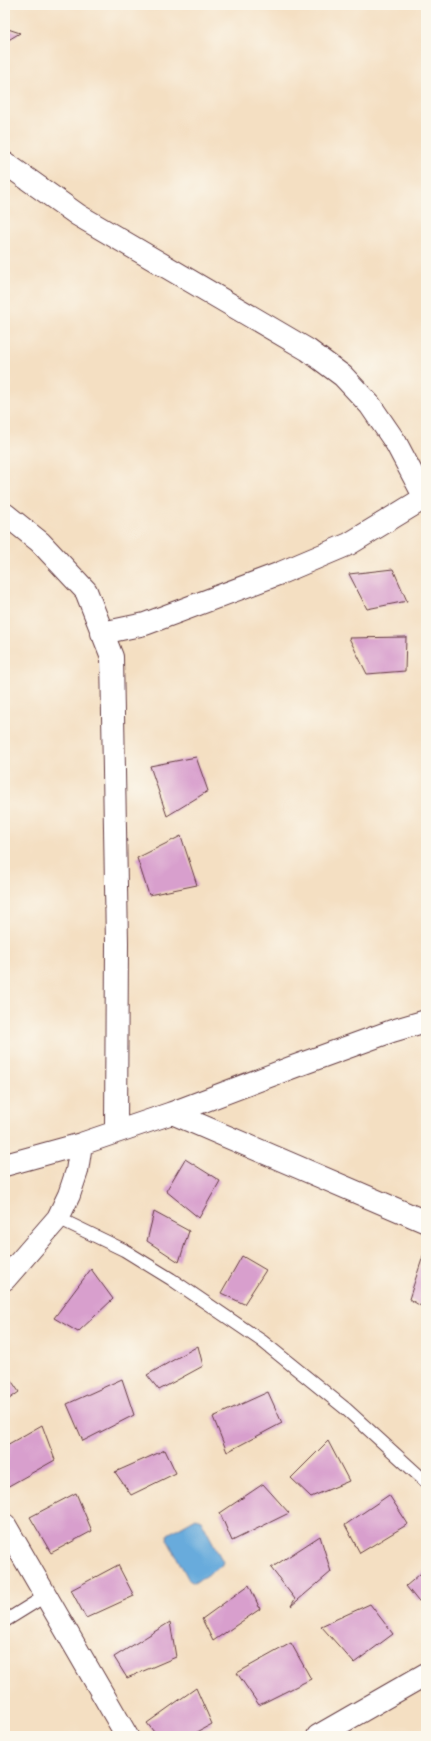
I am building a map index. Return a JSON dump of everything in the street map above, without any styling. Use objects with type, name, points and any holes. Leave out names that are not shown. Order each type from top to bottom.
[{"type":"street","points":[[5,163],[78,215],[308,350],[343,376],[370,405],[396,443],[426,498],[349,544],[278,574],[145,624],[102,633]]},
{"type":"street","points":[[5,514],[40,542],[86,591],[112,657],[117,943],[116,1130]]},
{"type":"street","points":[[5,1165],[81,1144],[116,1130],[172,1113],[300,1064],[392,1031],[426,1021]]},
{"type":"street","points":[[172,1113],[426,1222]]},
{"type":"street","points":[[5,1279],[58,1218],[69,1195],[77,1171],[81,1144]]},
{"type":"street","points":[[5,1525],[47,1595],[127,1736]]},
{"type":"street","points":[[318,1736],[426,1674]]},
{"type":"lane","points":[[58,1218],[124,1250],[171,1278],[262,1341],[346,1408],[426,1482]]},
{"type":"lane","points":[[5,1620],[47,1595]]},
{"type":"water","points":[[196,1518],[201,1520],[223,1562],[221,1566],[194,1583],[189,1580],[167,1539],[168,1534]]},
{"type":"building","points":[[5,28],[20,33],[5,42]]},
{"type":"building","points":[[393,569],[407,601],[367,609],[349,574]]},
{"type":"building","points":[[406,637],[405,671],[367,674],[349,638]]},
{"type":"building","points":[[196,757],[208,791],[167,816],[150,766]]},
{"type":"building","points":[[181,836],[197,885],[149,895],[137,858]]},
{"type":"building","points":[[185,1159],[220,1181],[199,1218],[166,1191]]},
{"type":"building","points":[[154,1212],[189,1231],[179,1262],[147,1241]]},
{"type":"building","points":[[426,1247],[426,1309],[409,1299]]},
{"type":"building","points":[[242,1256],[266,1270],[244,1304],[221,1293]]},
{"type":"building","points":[[91,1269],[113,1299],[78,1332],[54,1318]]},
{"type":"building","points":[[198,1346],[203,1366],[159,1390],[147,1375]]},
{"type":"building","points":[[5,1371],[19,1392],[5,1402]]},
{"type":"building","points":[[122,1379],[134,1415],[83,1441],[67,1404]]},
{"type":"building","points":[[268,1392],[282,1423],[227,1452],[213,1417]]},
{"type":"building","points":[[42,1425],[55,1460],[5,1488],[5,1446]]},
{"type":"building","points":[[328,1441],[349,1481],[311,1497],[291,1478]]},
{"type":"building","points":[[165,1450],[176,1473],[131,1495],[115,1472]]},
{"type":"building","points":[[263,1484],[289,1513],[232,1541],[220,1513]]},
{"type":"building","points":[[76,1493],[92,1531],[51,1553],[30,1517]]},
{"type":"building","points":[[389,1495],[408,1524],[360,1553],[345,1525]]},
{"type":"building","points":[[320,1536],[331,1572],[291,1606],[295,1599],[271,1568]]},
{"type":"building","points":[[118,1565],[134,1596],[86,1618],[71,1590]]},
{"type":"building","points":[[426,1569],[426,1597],[418,1601],[406,1586]]},
{"type":"building","points":[[249,1585],[260,1609],[213,1641],[202,1619]]},
{"type":"building","points":[[370,1604],[393,1634],[354,1663],[321,1626]]},
{"type":"building","points":[[170,1622],[176,1657],[127,1678],[114,1657]]},
{"type":"building","points":[[291,1643],[311,1679],[259,1705],[237,1673]]},
{"type":"building","points":[[196,1688],[212,1724],[190,1736],[157,1736],[147,1723]]}]
